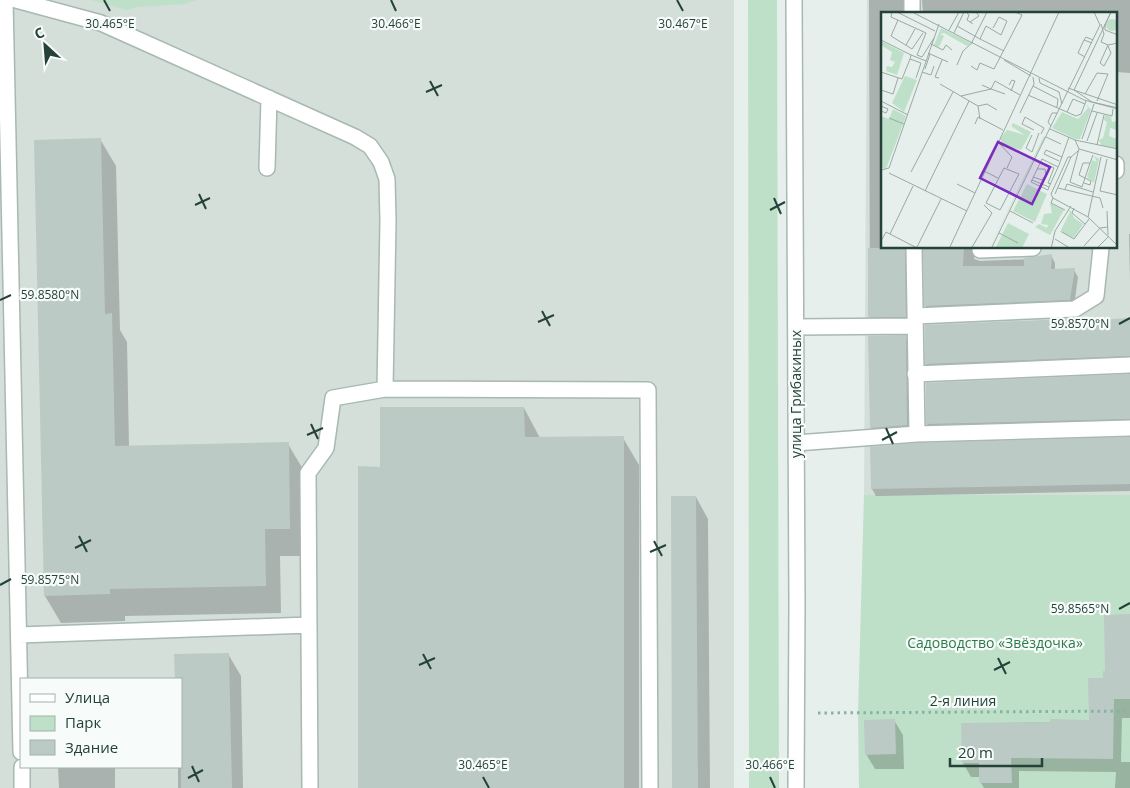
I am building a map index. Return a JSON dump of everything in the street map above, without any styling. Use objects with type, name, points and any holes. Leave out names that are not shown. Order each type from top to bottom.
[{"type":"street","points":[[5,0],[20,694]]},
{"type":"street","points":[[16,0],[101,23],[355,137],[370,146],[381,162],[387,179],[385,388]]},
{"type":"street","name":"улица Грибакиных","points":[[794,0],[796,788]]},
{"type":"street","points":[[267,168],[269,98]]},
{"type":"street","points":[[914,249],[917,434]]},
{"type":"street","points":[[980,250],[1006,249]]},
{"type":"street","points":[[796,327],[915,321],[1075,309],[1096,296],[1101,249]]},
{"type":"street","points":[[915,374],[1130,364]]},
{"type":"street","points":[[310,788],[308,473],[326,448],[334,398],[385,388],[648,390],[650,788]]},
{"type":"street","points":[[796,443],[917,434],[1130,428]]},
{"type":"street","points":[[19,636],[309,625]]},
{"type":"street","points":[[22,768],[22,788]]},
{"type":"path","name":"2-я линия","points":[[796,714],[1130,711]]},
{"type":"shaded area","points":[[0,0],[734,0],[734,788],[0,788]]},
{"type":"shaded area","points":[[867,0],[1130,0],[1130,495],[864,495]]},
{"type":"green space","points":[[91,0],[197,0],[185,4],[138,7],[126,10]]},
{"type":"green space","points":[[748,0],[777,0],[779,788],[749,788]]},
{"type":"green space","name":"Садоводство «Звёздочка»","points":[[864,495],[1130,495],[1130,788],[859,788],[858,713]]},
{"type":"building","points":[[101,138],[105,314],[112,313],[115,446],[289,442],[290,529],[265,529],[266,586],[110,589],[110,594],[44,596],[34,140]]},
{"type":"building","points":[[868,248],[905,249],[906,317],[868,317]]},
{"type":"building","points":[[923,249],[964,249],[963,266],[1024,266],[1024,258],[1052,254],[1051,269],[1075,268],[1070,300],[924,306]]},
{"type":"building","points":[[1130,318],[1130,356],[925,364],[925,325],[1067,319],[1067,322]]},
{"type":"building","points":[[906,335],[907,425],[870,428],[868,336]]},
{"type":"building","points":[[1130,374],[1130,419],[926,424],[926,383]]},
{"type":"building","points":[[380,407],[524,407],[525,437],[624,436],[624,788],[358,788],[358,466],[380,467]]},
{"type":"building","points":[[1130,437],[1130,484],[871,489],[870,447],[917,443]]},
{"type":"building","points":[[671,496],[696,496],[698,788],[672,788]]},
{"type":"building","points":[[1130,614],[1130,699],[1114,699],[1113,759],[1011,758],[1012,783],[979,783],[979,763],[962,763],[961,723],[1050,722],[1050,719],[1089,720],[1088,678],[1103,678],[1103,671],[1105,671],[1104,615]]},
{"type":"building","points":[[229,653],[232,788],[181,788],[182,678],[175,678],[174,654]]},
{"type":"building","points":[[895,719],[896,754],[865,755],[864,720]]}]
